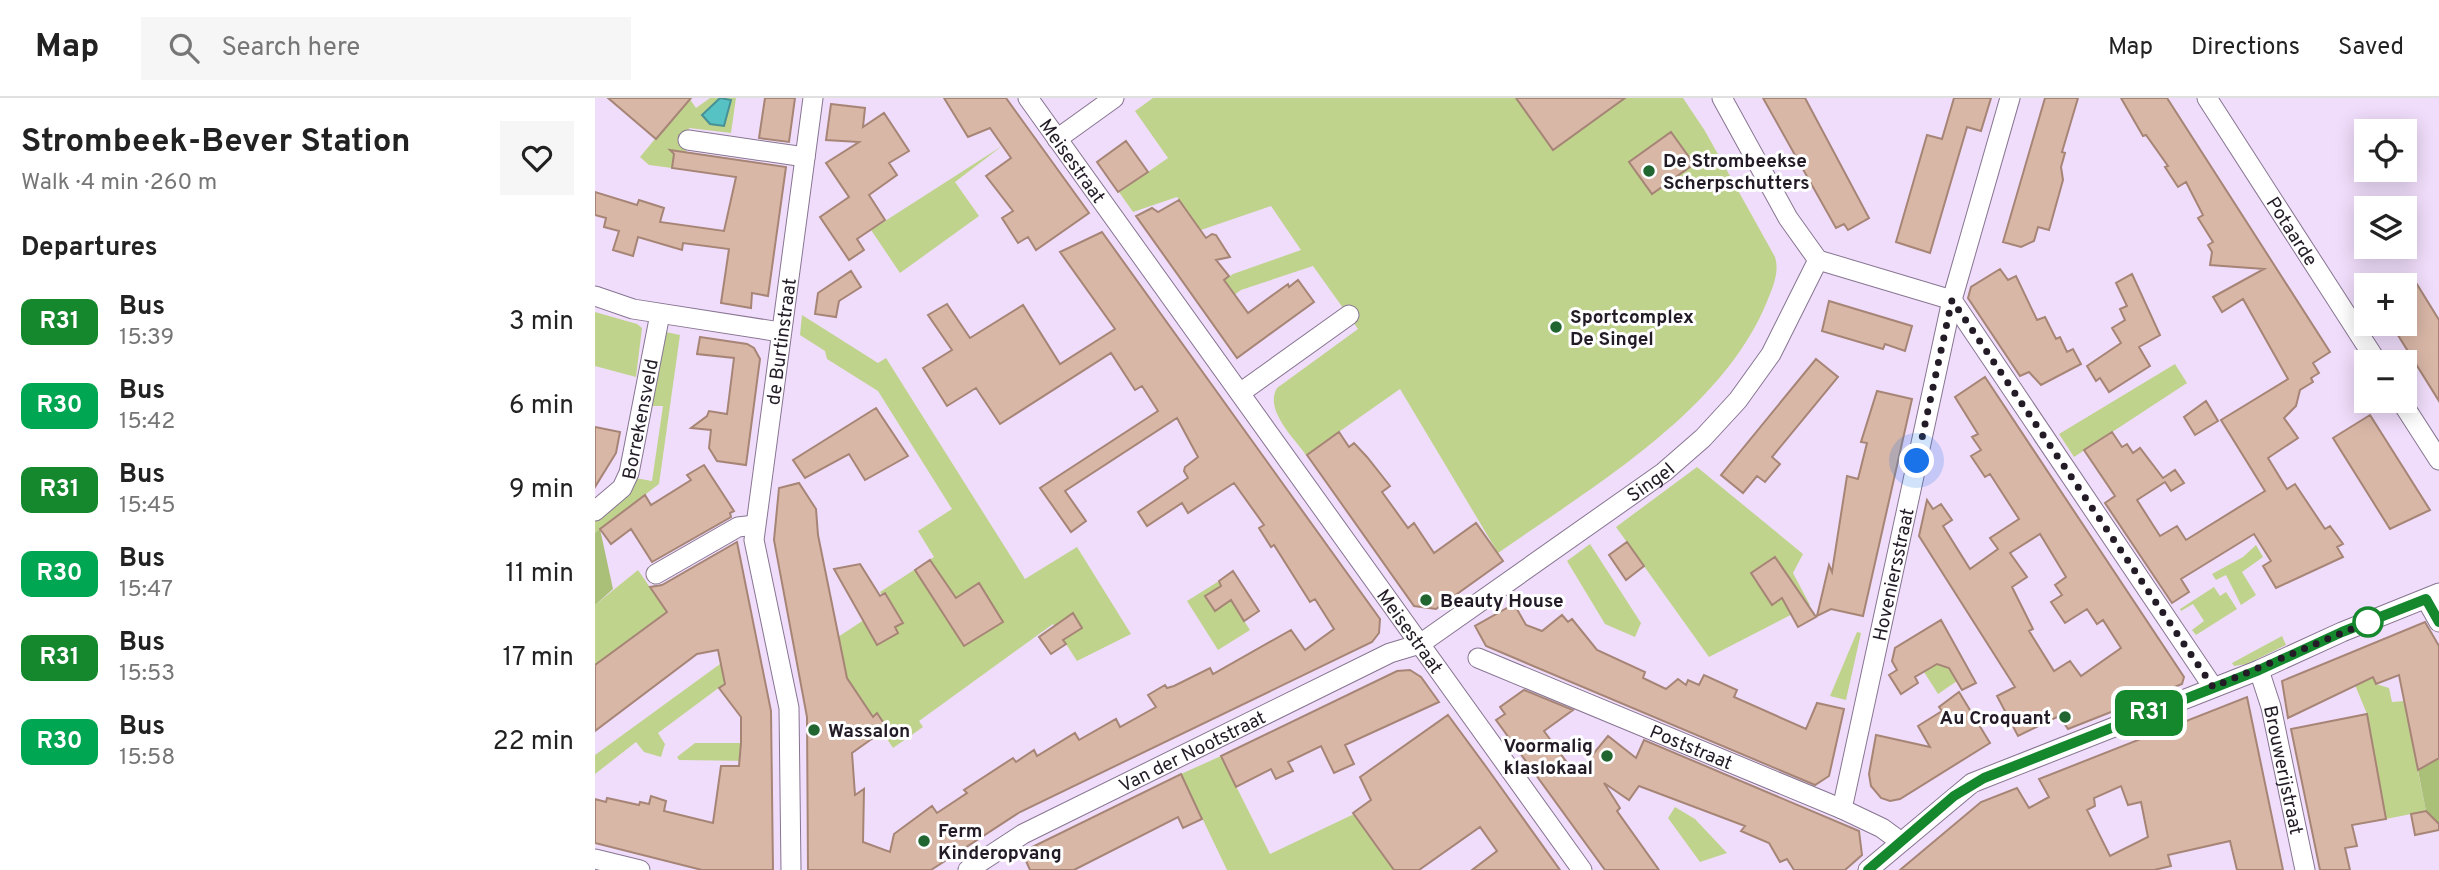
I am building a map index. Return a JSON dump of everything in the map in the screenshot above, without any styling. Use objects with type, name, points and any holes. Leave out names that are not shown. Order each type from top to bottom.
[{"type":"street","name":"de Burtinstraat","points":[[791,870],[789,708],[754,544],[813,98]]},
{"type":"street","name":"Meisestraat","points":[[1028,98],[1582,870]]},
{"type":"street","points":[[1057,139],[1114,98]]},
{"type":"street","points":[[1722,98],[1788,218],[1818,260],[1952,300],[2213,687]]},
{"type":"street","name":"Hoveniersstraat","points":[[1842,809],[1952,300],[2010,98]]},
{"type":"street","name":"Potaarde","points":[[2207,98],[2369,350]]},
{"type":"street","points":[[688,140],[805,157]]},
{"type":"street","name":"Singel","points":[[1420,644],[1664,472],[1703,438],[1738,400],[1770,354],[1818,260]]},
{"type":"street","points":[[595,296],[633,309],[780,332]]},
{"type":"street","name":"Borrekensveld","points":[[595,511],[622,488],[629,473],[660,314]]},
{"type":"street","points":[[1240,393],[1349,315]]},
{"type":"street","points":[[2409,413],[2439,460]]},
{"type":"street","points":[[656,574],[738,527],[755,525]]},
{"type":"street","points":[[1868,870],[1976,782],[2259,670],[2342,632],[2432,596],[2439,622]]},
{"type":"street","name":"Van der Nootstraat","points":[[968,870],[1023,834],[1184,753],[1390,653],[1420,644]]},
{"type":"street","name":"Poststraat","points":[[1478,658],[1842,809],[1882,828],[1901,842]]},
{"type":"street","name":"Brouwerijstraat","points":[[2259,670],[2271,706],[2305,870]]},
{"type":"street","points":[[595,859],[640,870]]},
{"type":"shaded area","points":[[689,98],[696,108],[710,98],[736,98],[731,133],[689,128],[686,152],[675,151],[672,168],[649,165],[640,157]]},
{"type":"shaded area","points":[[720,98],[731,100],[724,126],[710,124],[702,115]]},
{"type":"shaded area","name":"Sportcomplex De Singel","points":[[1153,98],[1683,98],[1705,131],[1775,257],[1775,281],[1745,343],[1718,380],[1686,413],[1612,474],[1498,553],[1400,389],[1306,455],[1288,432],[1274,405],[1277,388],[1358,329],[1313,266],[1241,290],[1207,315],[1196,300],[1233,274],[1301,250],[1271,206],[1201,230],[1177,197],[1133,212],[1119,192],[1168,158],[1135,111]]},
{"type":"shaded area","points":[[1002,146],[955,182],[979,216],[900,273],[871,230]]},
{"type":"shaded area","points":[[595,312],[637,324],[642,328],[636,377],[595,366]]},
{"type":"shaded area","points":[[802,315],[878,363],[886,358],[1025,579],[1077,547],[1131,634],[1077,661],[1053,624],[919,721],[923,727],[893,748],[852,686],[848,687],[838,637],[888,604],[880,592],[934,557],[918,531],[952,509],[878,391],[827,359],[825,351],[800,335]]},
{"type":"shaded area","points":[[666,332],[680,335],[659,484],[595,533],[595,520],[613,507],[635,478],[652,481],[663,406],[650,406]]},
{"type":"shaded area","points":[[2175,364],[2187,383],[2074,457],[2059,434]]},
{"type":"shaded area","points":[[1697,467],[1803,554],[1793,573],[1810,605],[1709,657],[1616,527]]},
{"type":"shaded area","points":[[600,529],[613,589],[595,605],[595,533]]},
{"type":"shaded area","points":[[1590,544],[1641,623],[1635,637],[1605,624],[1567,561]]},
{"type":"shaded area","points":[[2256,545],[2263,557],[2242,572],[2256,595],[2241,605],[2226,575],[2216,580],[2212,574],[2243,557]]},
{"type":"shaded area","points":[[638,570],[658,599],[696,590],[595,665],[595,605]]},
{"type":"shaded area","points":[[1219,581],[1250,630],[1218,650],[1187,601]]},
{"type":"shaded area","points":[[2214,587],[2220,596],[2226,592],[2237,609],[2196,635],[2192,630],[2204,621],[2193,604],[2181,611],[2180,609]]},
{"type":"shaded area","points":[[1857,632],[1861,633],[1846,700],[1830,696]]},
{"type":"shaded area","points":[[2282,636],[2286,645],[2247,664],[2234,666],[2232,663]]},
{"type":"shaded area","points":[[2343,656],[2365,680],[2373,677],[2376,684],[2389,688],[2392,702],[2404,701],[2426,811],[2386,819],[2367,714]]},
{"type":"shaded area","points":[[760,658],[763,671],[736,675],[658,733],[665,744],[661,757],[644,752],[636,742],[595,774],[595,755],[720,664]]},
{"type":"shaded area","points":[[1943,660],[1957,681],[1938,694],[1924,672]]},
{"type":"shaded area","points":[[695,743],[752,743],[751,761],[679,760],[677,757]]},
{"type":"shaded area","points":[[1221,756],[1270,854],[1354,814],[1394,870],[1227,870],[1181,774]]},
{"type":"shaded area","points":[[2439,758],[2439,824],[2426,811],[2418,770]]},
{"type":"shaded area","points":[[1675,807],[1695,819],[1727,853],[1700,862],[1668,818]]},
{"type":"building","points":[[608,98],[691,98],[656,139]]},
{"type":"building","points":[[765,98],[795,98],[789,142],[759,138]]},
{"type":"building","points":[[944,98],[1006,98],[1089,213],[1036,250],[1028,237],[1018,243],[1002,218],[1013,211],[986,176],[1011,158],[990,128],[968,137]]},
{"type":"building","points":[[1516,98],[1625,98],[1553,150]]},
{"type":"building","points":[[1763,98],[1805,98],[1869,218],[1848,230],[1844,224],[1836,228]]},
{"type":"building","points":[[1954,98],[1991,98],[1981,131],[1967,127],[1930,253],[1896,242],[1927,135],[1942,139]]},
{"type":"building","points":[[2045,98],[2078,98],[2062,152],[2065,153],[2061,167],[2063,180],[2049,230],[2038,227],[2034,241],[2021,247],[2003,242]]},
{"type":"building","points":[[2121,98],[2167,98],[2330,352],[2313,363],[2319,373],[2311,378],[2313,382],[2300,390],[2296,406],[2284,418],[2298,438],[2268,458],[2287,489],[2295,484],[2325,529],[2330,526],[2343,544],[2337,547],[2343,557],[2276,588],[2263,566],[2271,561],[2254,534],[2181,579],[2189,592],[2172,603],[2105,503],[2115,496],[2084,450],[2112,432],[2122,447],[2127,444],[2133,453],[2140,448],[2163,478],[2175,470],[2184,483],[2171,491],[2165,482],[2137,500],[2160,536],[2177,526],[2186,540],[2265,491],[2221,420],[2288,379],[2243,299],[2222,312],[2213,297],[2264,269],[2210,265],[2212,252],[2208,245],[2213,242],[2198,218],[2203,215],[2186,182],[2178,187],[2165,167],[2168,166],[2146,135],[2143,136]]},
{"type":"building","points":[[831,104],[865,108],[863,127],[884,113],[909,151],[889,163],[897,175],[869,195],[885,220],[857,239],[864,250],[849,260],[820,217],[849,197],[826,163],[859,142],[826,140]]},
{"type":"building","points":[[1671,132],[1694,164],[1652,194],[1629,162]]},
{"type":"building","points":[[1126,141],[1148,172],[1118,192],[1097,162]]},
{"type":"building","points":[[670,150],[786,167],[768,296],[752,293],[751,308],[721,303],[729,249],[683,243],[682,250],[638,237],[633,256],[613,250],[619,231],[604,227],[606,218],[595,215],[595,192],[637,205],[639,200],[664,208],[660,222],[724,231],[736,177],[672,168],[674,154]]},
{"type":"building","points":[[1179,200],[1206,238],[1212,234],[1216,235],[1230,257],[1216,260],[1229,276],[1224,280],[1248,313],[1288,284],[1289,287],[1298,280],[1314,302],[1237,358],[1136,216],[1152,208],[1158,212]]},
{"type":"building","points":[[1102,232],[1380,619],[1379,633],[1372,642],[1020,812],[931,870],[808,870],[807,717],[774,540],[779,488],[799,483],[816,509],[818,535],[847,678],[873,717],[877,713],[887,728],[852,753],[855,795],[864,789],[863,842],[890,852],[894,834],[932,806],[937,813],[967,793],[964,790],[1013,758],[1016,762],[1034,750],[1037,756],[1075,733],[1079,740],[1116,719],[1120,727],[1156,707],[1148,695],[1165,685],[1167,688],[1174,686],[1210,668],[1213,674],[1291,630],[1305,650],[1334,629],[1315,599],[1310,602],[1274,545],[1271,547],[1259,528],[1264,525],[1234,483],[1188,513],[1182,503],[1147,526],[1138,512],[1188,478],[1185,467],[1198,457],[1177,418],[1065,491],[1086,521],[1071,532],[1040,488],[1158,411],[1142,386],[1135,390],[1111,353],[1000,424],[976,388],[947,406],[923,368],[952,350],[928,315],[947,304],[970,338],[1023,305],[1060,364],[1115,329],[1060,252]]},
{"type":"building","points":[[2000,269],[2008,280],[2016,276],[2037,320],[2045,317],[2056,339],[2060,337],[2067,352],[2073,349],[2081,364],[2041,385],[2029,372],[2020,376],[1968,298],[1971,287]]},
{"type":"building","points":[[851,271],[861,287],[839,301],[836,317],[815,314],[818,293]]},
{"type":"building","points":[[2132,274],[2160,335],[2139,347],[2150,366],[2109,392],[2100,378],[2096,381],[2087,366],[2121,343],[2112,328],[2125,320],[2120,309],[2127,306],[2116,283]]},
{"type":"building","points":[[2417,284],[2439,320],[2439,401],[2417,366],[2417,350],[2407,350],[2398,336],[2417,336]]},
{"type":"building","points":[[1829,301],[1912,326],[1905,351],[1885,344],[1883,349],[1822,331]]},
{"type":"building","points":[[700,337],[747,344],[754,348],[760,359],[746,465],[717,461],[709,448],[711,430],[691,428],[707,416],[709,411],[727,414],[734,358],[697,354]]},
{"type":"building","points":[[1816,359],[1838,377],[1772,457],[1780,464],[1765,482],[1757,476],[1743,493],[1721,475]]},
{"type":"building","points":[[1985,377],[2184,677],[2182,684],[2068,729],[2059,716],[2018,736],[1997,696],[2015,687],[1919,536],[1927,500],[1933,509],[1941,504],[1952,520],[1943,526],[1970,569],[1998,549],[1990,538],[2019,519],[1990,474],[1985,477],[1971,456],[1981,450],[1972,437],[1978,434],[1955,397]],"holes":[[[2040,534],[2066,577],[2055,585],[2062,595],[2051,602],[2065,623],[2087,609],[2097,624],[2103,620],[2121,648],[2081,676],[2070,661],[2054,671],[2029,631],[2033,629],[2012,587],[2027,577],[2010,553]]]},
{"type":"building","points":[[1877,391],[1912,399],[1863,616],[1831,609],[1817,616],[1829,565],[1832,572],[1847,476],[1858,479],[1867,443],[1861,442]]},
{"type":"building","points":[[2206,401],[2218,421],[2195,435],[2184,417]]},
{"type":"building","points":[[876,408],[908,456],[865,480],[849,454],[805,478],[793,460]]},
{"type":"building","points":[[2370,415],[2430,510],[2390,529],[2333,438]]},
{"type":"building","points":[[595,427],[620,432],[616,453],[595,487]]},
{"type":"building","points":[[1339,432],[1349,447],[1354,443],[1390,486],[1382,492],[1408,528],[1414,523],[1434,553],[1476,523],[1503,561],[1436,609],[1414,606],[1307,455]]},
{"type":"building","points":[[704,465],[734,511],[730,513],[731,517],[652,562],[631,529],[611,544],[600,529],[645,495],[651,505],[691,480],[687,475]]},
{"type":"building","points":[[737,542],[771,711],[773,870],[702,870],[595,843],[595,799],[606,802],[607,798],[639,805],[640,802],[649,804],[651,796],[666,801],[664,811],[713,823],[721,766],[739,766],[741,743],[741,717],[719,688],[725,684],[718,650],[697,654],[595,731],[595,665],[667,612],[650,587],[662,585]]},
{"type":"building","points":[[1627,542],[1644,566],[1626,580],[1609,555]]},
{"type":"building","points":[[1775,557],[1816,617],[1798,627],[1782,598],[1772,605],[1751,573]]},
{"type":"building","points":[[930,560],[956,598],[979,583],[1003,622],[964,646],[915,570]]},
{"type":"building","points":[[860,564],[880,596],[885,593],[903,623],[895,627],[898,633],[877,645],[834,569]]},
{"type":"building","points":[[1233,571],[1259,611],[1244,621],[1231,600],[1215,611],[1205,596],[1221,586],[1219,581]]},
{"type":"building","points":[[1514,604],[1526,625],[1542,631],[1562,615],[1568,622],[1572,619],[1597,650],[1645,672],[1643,678],[1666,689],[1678,679],[1686,685],[1688,680],[1699,685],[1704,675],[1737,690],[1734,697],[1806,729],[1817,703],[1844,709],[1829,776],[1815,785],[1486,646],[1475,626]]},
{"type":"building","points":[[1073,613],[1082,628],[1063,640],[1066,644],[1051,654],[1039,637]]},
{"type":"building","points":[[1941,620],[1976,683],[1962,690],[1949,668],[1937,664],[1915,677],[1918,683],[1901,694],[1889,675],[1897,670],[1892,661],[1895,648]]},
{"type":"building","points":[[2425,622],[2439,646],[2439,758],[2418,770],[2399,675],[2376,684],[2373,677],[2288,718],[2282,681]]},
{"type":"building","points":[[1410,670],[1421,677],[1439,702],[1345,745],[1354,764],[1334,773],[1321,746],[1288,762],[1293,771],[1276,779],[1271,769],[1236,787],[1221,756],[1397,671]]},
{"type":"building","points":[[1524,690],[1573,710],[1544,731],[1576,775],[1608,736],[1636,758],[1644,740],[1859,831],[1862,855],[1845,870],[1794,870],[1787,859],[1780,862],[1769,843],[1741,831],[1745,826],[1639,786],[1629,800],[1604,783],[1620,808],[1617,811],[1659,870],[1605,870],[1496,720],[1505,714],[1500,707]]},
{"type":"building","points":[[1959,692],[1990,743],[1900,799],[1890,801],[1881,798],[1871,786],[1869,774],[1876,735],[1930,747],[1918,726],[1942,711],[1939,707]]},
{"type":"building","points":[[2247,697],[2283,870],[2237,870],[2230,841],[2168,855],[2171,866],[2154,870],[1900,870],[1981,802],[2017,788],[2029,808],[2049,797],[2039,779]],"holes":[[[2121,786],[2128,805],[2141,802],[2148,837],[2110,856],[2087,810],[2095,806],[2094,798]]]},
{"type":"building","points":[[2367,714],[2386,819],[2352,825],[2357,846],[2345,848],[2350,870],[2320,870],[2291,729]]},
{"type":"building","points":[[1448,715],[1560,870],[1472,870],[1497,851],[1480,827],[1419,870],[1394,870],[1378,848],[1353,813],[1371,800],[1360,777]]},
{"type":"building","points":[[1181,774],[1202,819],[1183,828],[1178,817],[1074,870],[1030,870],[1022,852]]},
{"type":"building","points":[[2426,811],[2439,824],[2439,830],[2415,835],[2411,814]]},
{"type":"bus line","name":"R31","points":[[1868,870],[1954,796],[1984,778],[2259,670],[2342,632],[2426,599],[2439,622]]},
{"type":"place","name":"De Strombeekse Scherpschutters","points":[[1649,171]]},
{"type":"place","name":"Sportcomplex De Singel","points":[[1556,327]]},
{"type":"place","name":"Beauty House","points":[[1426,600]]},
{"type":"place","name":"Au Croquant","points":[[2065,717]]},
{"type":"place","name":"Wassalon","points":[[814,730]]},
{"type":"place","name":"Voormalig klaslokaal","points":[[1607,756]]},
{"type":"place","name":"Ferm Kinderopvang","points":[[924,841]]},
{"type":"route","points":[[1917,461],[1952,300],[2182,646],[2213,687],[2259,670],[2368,622]]}]
